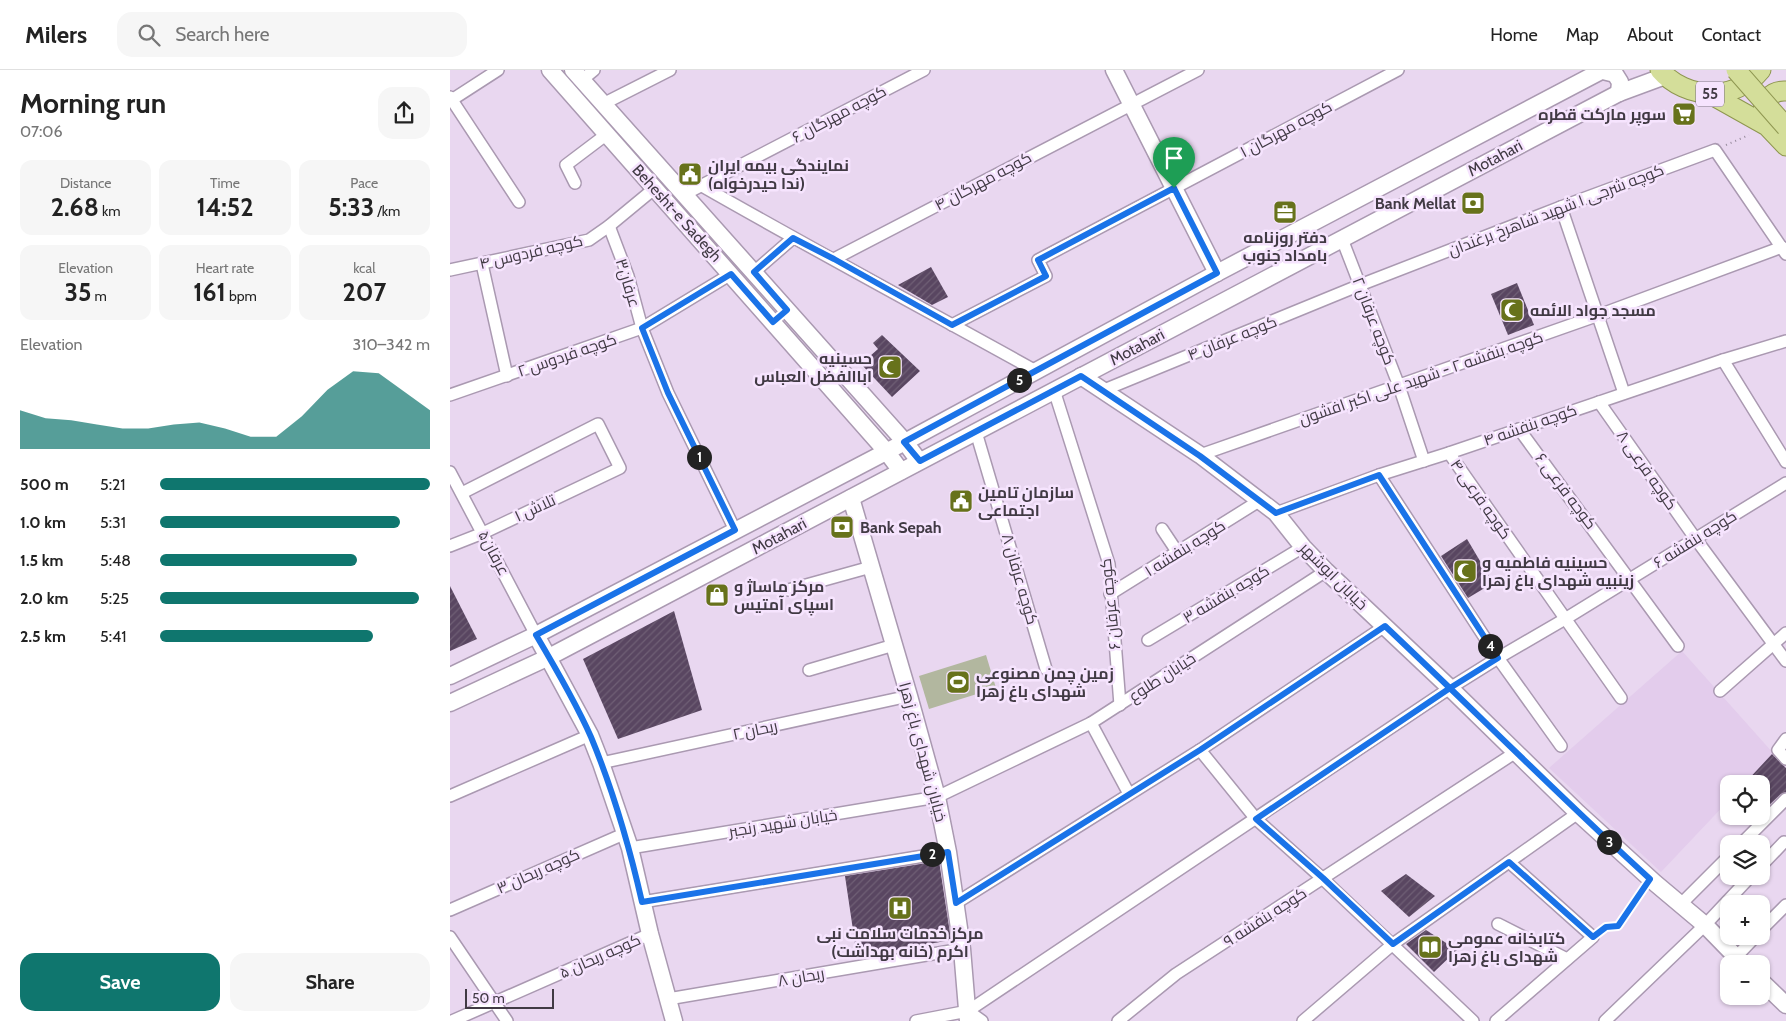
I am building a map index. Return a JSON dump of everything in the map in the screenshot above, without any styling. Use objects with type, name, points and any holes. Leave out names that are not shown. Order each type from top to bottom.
[{"type":"main road","points":[[1736,70],[1786,127]]},
{"type":"main road","name":"Motahari","points":[[1663,73],[1683,88],[1710,94],[1727,92],[1743,86],[1757,76],[1761,70]]},
{"type":"main road","points":[[1759,130],[1763,118],[1762,109],[1765,100],[1772,94],[1781,91],[1786,92]]},
{"type":"main road","name":"55","points":[[1710,94],[1759,130],[1786,146]]},
{"type":"street","points":[[498,70],[451,99],[519,202]]},
{"type":"street","name":"Behesht-e Sadegh","points":[[550,70],[731,274],[901,471]]},
{"type":"street","points":[[603,104],[670,70]]},
{"type":"street","name":"کوچه مهرگان ۶","points":[[685,194],[924,70]]},
{"type":"street","points":[[1114,70],[1217,273]]},
{"type":"street","name":"کوچه مهرگان ۴","points":[[834,259],[1198,70]]},
{"type":"street","name":"کوچه مهرگان ۱","points":[[952,325],[1046,276],[1038,260],[1398,70]]},
{"type":"street","points":[[1603,70],[1615,74],[1620,82],[1619,93]]},
{"type":"street","name":"Motahari","points":[[450,676],[536,635],[886,452],[1217,273],[1603,70]]},
{"type":"street","name":"Behesht-e Sadegh","points":[[583,73],[603,104],[685,194],[920,461]]},
{"type":"street","name":"Motahari","points":[[450,703],[549,657],[1619,93],[1663,73]]},
{"type":"street","points":[[575,183],[566,165],[608,134]]},
{"type":"street","points":[[1715,150],[1784,250]]},
{"type":"street","name":"کوچه شرجی ۱ شهید شاهرخ برغندان","points":[[1360,285],[1715,150]]},
{"type":"street","points":[[702,186],[1036,371]]},
{"type":"street","name":"کوچه فردوس ۴","points":[[450,270],[589,240],[609,226],[654,188]]},
{"type":"street","points":[[1561,207],[1624,393]]},
{"type":"street","name":"عرفان۳","points":[[609,226],[628,276],[642,328],[668,393],[735,530]]},
{"type":"street","points":[[754,272],[793,238]]},
{"type":"street","name":"کوچه عرفان ۲","points":[[1342,239],[1399,386],[1424,461]]},
{"type":"street","name":"کوچه بنفشه ۲ - شهید علی اکبر افشون","points":[[1200,456],[1784,250]]},
{"type":"street","points":[[482,264],[507,376]]},
{"type":"street","name":"کوچه فردوس ۲","points":[[450,395],[642,328],[731,274]]},
{"type":"street","name":"کوچه عرفان ۴","points":[[1104,390],[1360,285]]},
{"type":"street","points":[[773,322],[787,310]]},
{"type":"street","name":"کوچه بنفشه ۴","points":[[1276,513],[1379,475],[1723,360],[1786,341]]},
{"type":"street","points":[[1723,360],[1786,462]]},
{"type":"street","name":"خیابان ابوشهر","points":[[1081,376],[1200,456],[1276,513],[1303,547],[1326,571],[1578,813],[1650,879],[1705,925],[1735,955]]},
{"type":"street","name":"کوچه عرفان ۶","points":[[1054,390],[1109,564],[1120,705]]},
{"type":"street","name":"کوچه فرعی ۸","points":[[1599,402],[1695,538],[1786,661]]},
{"type":"street","name":"تلاش ۱","points":[[450,546],[483,533],[620,468],[598,424],[462,493]]},
{"type":"street","name":"کوچه فرعی ۶","points":[[1520,429],[1678,646]]},
{"type":"street","name":"کوچه عرفان ۸","points":[[976,432],[1046,669]]},
{"type":"street","name":"کوچه فرعی ۴","points":[[1449,453],[1621,698]]},
{"type":"street","name":"عرفان۵","points":[[450,472],[536,635]]},
{"type":"street","points":[[1379,475],[1498,658],[1561,746]]},
{"type":"street","name":"کوچه بنفشه ۶","points":[[968,1016],[1450,688],[1786,483]]},
{"type":"street","name":"خیابان شهدای باغ‌ زهرا","points":[[851,498],[937,798],[956,903],[968,1016]]},
{"type":"street","name":"کوچه بنفشه ۱","points":[[1110,594],[1258,501]]},
{"type":"street","points":[[1162,529],[1178,553]]},
{"type":"street","name":"کوچه بنفشه ۳","points":[[1148,640],[1303,547]]},
{"type":"street","points":[[788,590],[871,567]]},
{"type":"street","name":"خیابان طلوع","points":[[937,798],[1091,723],[1326,571]]},
{"type":"street","points":[[956,903],[1200,750],[1385,626]]},
{"type":"street","points":[[1720,691],[1786,633]]},
{"type":"street","points":[[536,635],[590,735],[601,763],[628,841],[650,934],[674,1021]]},
{"type":"street","points":[[809,670],[894,645]]},
{"type":"street","name":"ریحان ۲","points":[[601,763],[909,696]]},
{"type":"street","points":[[1091,723],[1129,794]]},
{"type":"street","points":[[450,796],[590,735]]},
{"type":"street","points":[[1786,739],[1778,750],[1786,759]]},
{"type":"street","points":[[1200,750],[1256,819],[1323,878],[1473,1021]]},
{"type":"street","name":"کوچه بنفشه ۹","points":[[1118,1021],[1176,974],[1516,752]]},
{"type":"street","name":"خیابان شهید رنجبر","points":[[628,841],[937,798]]},
{"type":"street","points":[[1750,835],[1786,799]]},
{"type":"street","points":[[1304,1021],[1393,944],[1578,813]]},
{"type":"street","name":"کوچه ریحان ۳","points":[[450,910],[628,841]]},
{"type":"street","points":[[1770,857],[1784,842]]},
{"type":"street","points":[[642,902],[948,852]]},
{"type":"street","points":[[1496,1021],[1593,937],[1509,862]]},
{"type":"street","points":[[1681,904],[1720,865]]},
{"type":"street","points":[[1606,1021],[1705,925],[1743,885]]},
{"type":"street","points":[[1770,921],[1786,905]]},
{"type":"street","points":[[1498,924],[1567,959]]},
{"type":"street","name":"کوچه ریحان ۵","points":[[452,1021],[650,934]]},
{"type":"street","points":[[450,937],[507,1021]]},
{"type":"street","name":"ریحان ۸","points":[[668,1000],[962,950]]},
{"type":"street","points":[[1770,990],[1786,1005]]},
{"type":"street","points":[[916,1021],[968,1016],[982,1021]]},
{"type":"path","points":[[1715,150],[1759,130]]},
{"type":"path","points":[[1593,937],[1606,927],[1618,926],[1650,879]]},
{"type":"shaded area","points":[[1682,651],[1773,753],[1752,775],[1720,775],[1720,810],[1661,872],[1549,768]]},
{"type":"green space","name":"زمین چمن مصنوعی شهدای باغ زهرا","points":[[986,655],[996,688],[929,709],[919,676]]},
{"type":"building","points":[[931,267],[948,297],[932,305],[898,285]]},
{"type":"building","name":"مسجد جواد الائمه","points":[[1517,283],[1534,325],[1508,335],[1491,294]]},
{"type":"building","name":"حسینیه اباالفضل العباس","points":[[882,335],[920,371],[892,397],[861,364],[878,349],[873,343]]},
{"type":"building","name":"حسینیه فاطمیه و زینبیه شهدای باغ زهرا","points":[[1467,539],[1493,583],[1468,598],[1441,556]]},
{"type":"building","points":[[450,586],[477,639],[450,651]]},
{"type":"building","points":[[674,611],[702,710],[618,739],[583,659]]},
{"type":"building","points":[[1772,754],[1786,768],[1786,792],[1770,804],[1770,775],[1752,775]]},
{"type":"building","name":"مرکز خدمات سلامت نبی اکرم (خانه بهداشت)","points":[[939,861],[951,940],[857,957],[845,876]]},
{"type":"building","points":[[1406,874],[1435,896],[1409,917],[1381,891]]},
{"type":"building","name":"کتابخانه عمومی شهدای باغ زهرا","points":[[1426,930],[1457,950],[1434,972],[1406,944]]},
{"type":"place","name":"سوپر مارکت قطره","points":[[1684,114]]},
{"type":"place","name":"نمایندگی بیمه ایران (ندا حیدرخواه)","points":[[690,174]]},
{"type":"place","name":"Bank Mellat","points":[[1473,203]]},
{"type":"place","name":"دفتر روزنامه بامداد جنوب","points":[[1285,212]]},
{"type":"place","name":"مسجد جواد الائمه","points":[[1512,310]]},
{"type":"place","name":"حسینیه اباالفضل العباس","points":[[890,367]]},
{"type":"place","name":"سازمان تامین اجتماعی","points":[[961,501]]},
{"type":"place","name":"Bank Sepah","points":[[842,527]]},
{"type":"place","name":"حسینیه فاطمیه و زینبیه شهدای باغ زهرا","points":[[1465,571]]},
{"type":"place","name":"مرکز ماساژ و اسپای آمتیس","points":[[717,595]]},
{"type":"place","name":"زمین چمن مصنوعی شهدای باغ زهرا","points":[[958,682]]},
{"type":"place","name":"مرکز خدمات سلامت نبی اکرم (خانه بهداشت)","points":[[900,908]]},
{"type":"place","name":"کتابخانه عمومی شهدای باغ زهرا","points":[[1430,947]]},
{"type":"route","points":[[1174,188],[1038,260],[1046,276],[952,325],[793,238],[754,272],[787,310],[773,322],[731,274],[642,328],[668,393],[735,530],[536,635],[590,735],[626,833],[642,902],[948,852],[956,903],[1200,750],[1385,626],[1450,688],[1578,813],[1650,879],[1618,926],[1606,927],[1593,937],[1509,862],[1393,944],[1323,878],[1256,819],[1450,688],[1498,658],[1379,475],[1276,513],[1200,456],[1081,376],[920,461],[904,442],[1217,273],[1174,188]]}]
